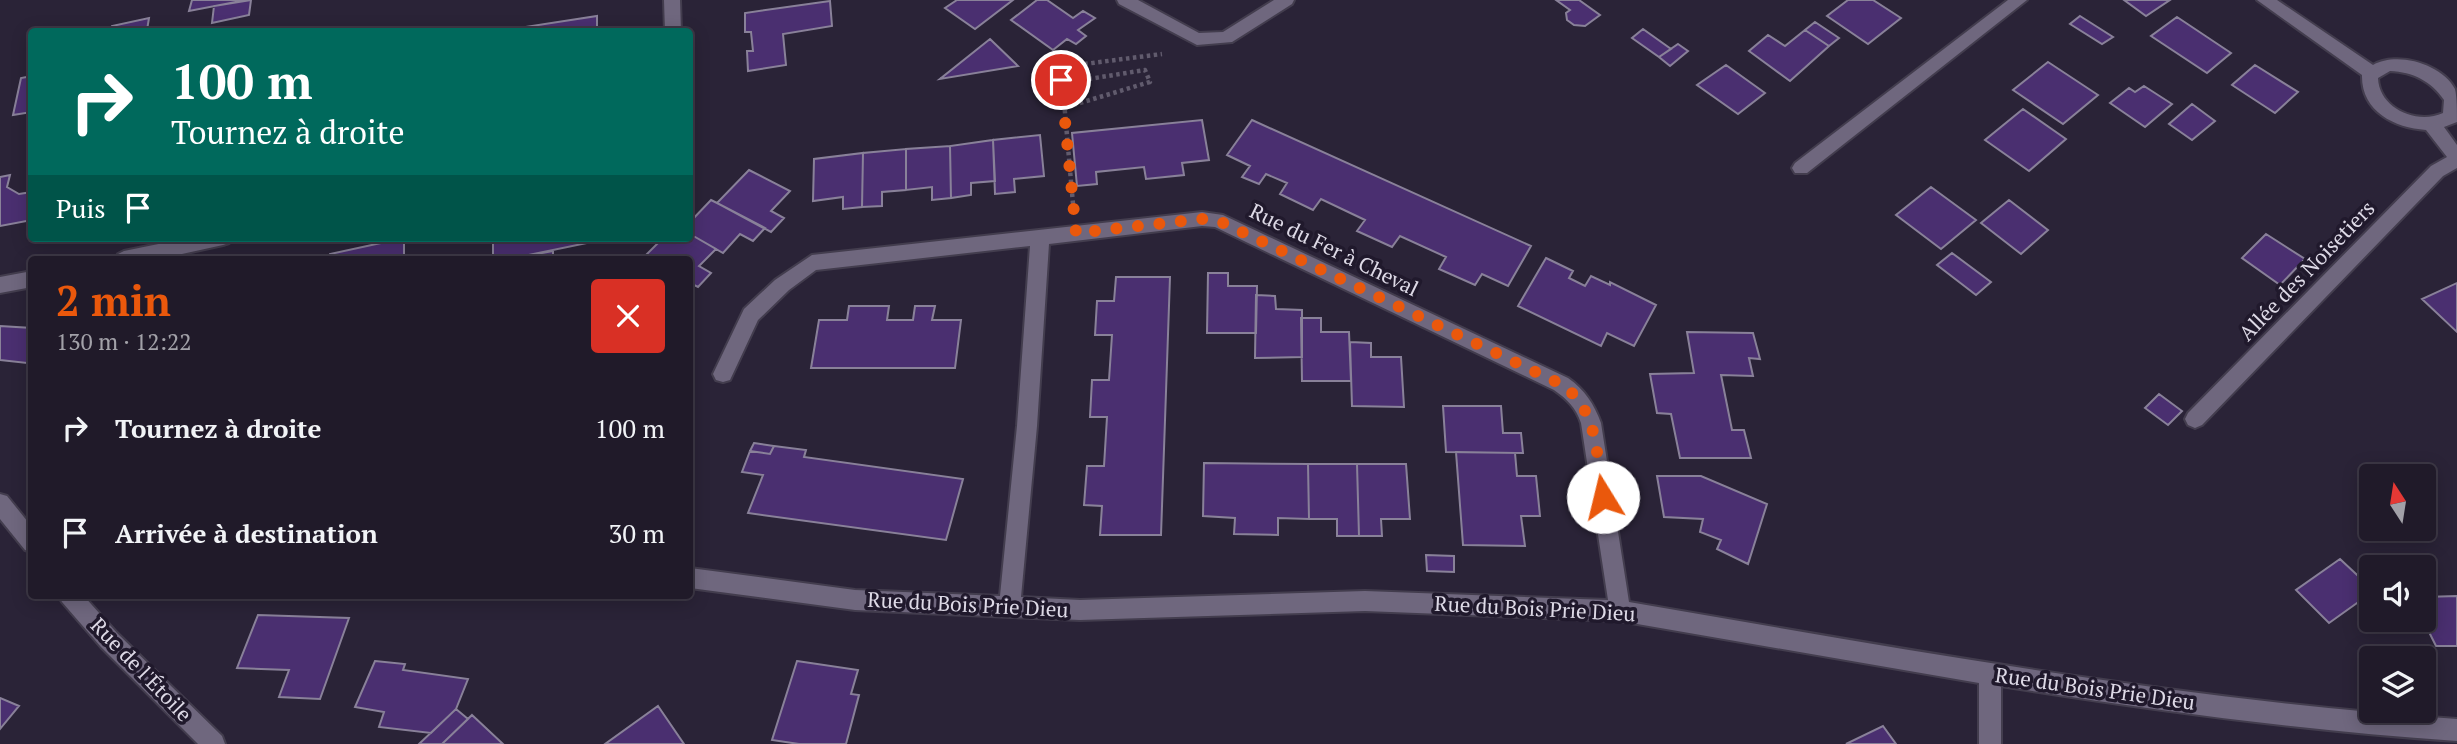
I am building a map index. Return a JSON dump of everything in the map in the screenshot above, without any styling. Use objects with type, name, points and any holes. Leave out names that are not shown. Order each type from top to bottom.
[{"type":"street","points":[[672,0],[673,28]]},
{"type":"street","points":[[1125,0],[1197,39],[1226,38],[1286,0]]},
{"type":"street","points":[[1801,168],[2019,0]]},
{"type":"street","points":[[2265,0],[2372,73]]},
{"type":"street","points":[[2387,65],[2412,67],[2438,80],[2455,100],[2451,117],[2432,125],[2403,119],[2378,103],[2368,83],[2372,73],[2387,65]]},
{"type":"street","points":[[2432,125],[2457,159]]},
{"type":"street","name":"Allée des Noisetiers","points":[[2195,419],[2437,171],[2457,159]]},
{"type":"street","name":"Rue du Fer à Cheval","points":[[723,374],[751,315],[782,285],[812,262],[1202,219],[1217,220],[1548,378],[1577,395],[1587,410],[1591,423],[1620,611]]},
{"type":"street","points":[[1010,607],[1027,426],[1040,237]]},
{"type":"street","points":[[138,256],[204,242]]},
{"type":"street","points":[[0,285],[28,280]]},
{"type":"street","points":[[0,503],[28,538]]},
{"type":"street","name":"Rue du Bois Prie Dieu","points":[[693,578],[855,600],[1080,610],[1364,601],[1620,611],[1990,674],[2161,700],[2457,730]]},
{"type":"street","name":"Rue de l'Étoile","points":[[73,599],[109,640],[214,744]]},
{"type":"street","points":[[1990,674],[1990,744]]},
{"type":"path","points":[[1076,233],[1061,67],[1150,54],[1190,52],[1197,39]]},
{"type":"path","points":[[1061,80],[1070,82],[1145,69],[1150,82],[1063,108]]},
{"type":"building","points":[[192,0],[246,0],[189,11]]},
{"type":"building","points":[[251,0],[249,15],[212,23],[214,6]]},
{"type":"building","points":[[957,0],[1013,0],[975,29],[945,8]]},
{"type":"building","points":[[1037,0],[1047,0],[1073,18],[1083,11],[1095,18],[1078,30],[1086,36],[1076,44],[1067,39],[1053,50],[1011,20]]},
{"type":"building","points":[[1556,0],[1579,0],[1600,15],[1585,26],[1574,25],[1567,20],[1566,13],[1570,10]]},
{"type":"building","points":[[1848,0],[1873,0],[1901,18],[1868,44],[1827,16]]},
{"type":"building","points":[[2124,0],[2170,0],[2146,16]]},
{"type":"building","points":[[830,1],[832,26],[783,34],[786,65],[748,71],[747,51],[753,51],[751,32],[745,32],[745,13]]},
{"type":"building","points":[[597,16],[597,28],[519,28]]},
{"type":"building","points":[[2080,16],[2113,37],[2102,44],[2070,24]]},
{"type":"building","points":[[2177,17],[2231,53],[2207,73],[2151,36]]},
{"type":"building","points":[[149,18],[147,28],[112,26]]},
{"type":"building","points":[[1815,22],[1839,38],[1829,46],[1805,30]]},
{"type":"building","points":[[1643,29],[1671,49],[1659,57],[1632,38]]},
{"type":"building","points":[[1805,30],[1829,46],[1790,81],[1749,51],[1768,35],[1785,46]]},
{"type":"building","points":[[990,39],[1018,66],[940,79]]},
{"type":"building","points":[[1678,44],[1688,51],[1670,66],[1659,57]]},
{"type":"building","points":[[2048,62],[2098,95],[2063,124],[2013,90]]},
{"type":"building","points":[[1726,65],[1765,93],[1738,114],[1697,85]]},
{"type":"building","points":[[2255,65],[2298,92],[2275,113],[2232,85]]},
{"type":"building","points":[[28,77],[28,113],[13,115],[21,78]]},
{"type":"building","points":[[2144,86],[2172,104],[2145,127],[2110,103],[2129,88],[2135,92]]},
{"type":"building","points":[[2192,104],[2215,121],[2192,140],[2169,124]]},
{"type":"building","points":[[2023,109],[2066,139],[2029,171],[1985,140]]},
{"type":"building","points":[[1202,120],[1209,160],[1182,163],[1184,175],[1146,179],[1144,167],[1096,172],[1097,184],[1077,186],[1072,133]]},
{"type":"building","points":[[1252,120],[1531,246],[1508,286],[1482,274],[1475,285],[1439,269],[1446,257],[1400,236],[1392,247],[1357,231],[1365,220],[1321,199],[1313,210],[1280,194],[1287,183],[1266,174],[1259,184],[1242,177],[1250,166],[1227,155]]},
{"type":"building","points":[[1040,135],[1044,176],[1014,179],[1015,192],[995,194],[993,140]]},
{"type":"building","points":[[993,140],[995,181],[971,183],[971,195],[951,198],[950,146]]},
{"type":"building","points":[[950,146],[951,198],[932,200],[932,187],[906,190],[906,149]]},
{"type":"building","points":[[906,149],[906,190],[882,192],[882,206],[862,207],[863,153]]},
{"type":"building","points":[[863,153],[862,207],[843,209],[843,197],[813,201],[814,159]]},
{"type":"building","points":[[749,170],[790,191],[771,211],[784,218],[771,232],[717,203]]},
{"type":"building","points":[[10,175],[7,187],[19,194],[28,193],[28,221],[0,226],[0,177]]},
{"type":"building","points":[[1931,187],[1976,220],[1941,249],[1896,215]]},
{"type":"building","points":[[711,200],[765,228],[753,241],[740,234],[723,253],[693,236],[693,219]]},
{"type":"building","points":[[2009,200],[2048,230],[2021,254],[1981,223]]},
{"type":"building","points":[[2266,234],[2305,259],[2280,285],[2242,258]]},
{"type":"building","points":[[693,236],[716,249],[699,266],[711,273],[698,287],[693,284],[693,256],[645,256],[659,242],[693,242]]},
{"type":"building","points":[[386,242],[404,242],[404,256],[330,254]]},
{"type":"building","points":[[493,242],[592,242],[524,256],[493,256]]},
{"type":"building","points":[[553,251],[553,256],[526,256]]},
{"type":"building","points":[[1952,253],[1991,282],[1976,295],[1937,265]]},
{"type":"building","points":[[1546,258],[1573,271],[1569,278],[1585,286],[1591,276],[1610,285],[1610,282],[1656,305],[1634,346],[1607,333],[1601,346],[1518,306]]},
{"type":"building","points":[[1208,273],[1228,273],[1228,286],[1257,286],[1256,333],[1207,333]]},
{"type":"building","points":[[1116,277],[1170,277],[1161,535],[1100,535],[1102,506],[1084,505],[1087,466],[1104,466],[1107,417],[1090,417],[1092,380],[1109,380],[1112,335],[1095,335],[1097,301],[1114,301]]},
{"type":"building","points":[[2457,283],[2457,332],[2422,299]]},
{"type":"building","points":[[1256,295],[1275,296],[1276,309],[1302,310],[1302,357],[1255,358]]},
{"type":"building","points":[[849,306],[889,306],[887,320],[913,320],[915,306],[935,306],[932,320],[961,320],[955,368],[811,368],[819,320],[847,320]]},
{"type":"building","points":[[1301,318],[1321,318],[1321,332],[1349,332],[1351,381],[1302,381]]},
{"type":"building","points":[[0,326],[28,328],[27,363],[0,360]]},
{"type":"building","points":[[1687,332],[1753,333],[1760,359],[1749,358],[1753,376],[1721,375],[1732,430],[1744,430],[1751,458],[1680,458],[1671,414],[1657,413],[1650,374],[1694,373]]},
{"type":"building","points":[[1350,342],[1371,343],[1371,357],[1401,357],[1404,407],[1352,406]]},
{"type":"building","points":[[2159,394],[2182,411],[2168,425],[2145,408]]},
{"type":"building","points":[[1443,406],[1501,406],[1503,433],[1521,433],[1523,453],[1446,452]]},
{"type":"building","points":[[754,443],[774,446],[770,454],[750,451]]},
{"type":"building","points":[[774,446],[806,450],[804,457],[963,479],[946,540],[748,513],[763,475],[742,472],[750,451],[770,454]]},
{"type":"building","points":[[1456,452],[1515,453],[1517,476],[1536,476],[1540,516],[1521,516],[1525,546],[1463,545]]},
{"type":"building","points":[[1204,463],[1308,464],[1309,519],[1278,518],[1278,535],[1234,534],[1235,518],[1203,516]]},
{"type":"building","points":[[1308,464],[1357,464],[1359,536],[1337,536],[1337,519],[1309,519]]},
{"type":"building","points":[[1357,464],[1406,464],[1410,519],[1381,519],[1382,536],[1359,536]]},
{"type":"building","points":[[1657,476],[1701,476],[1767,504],[1748,564],[1717,549],[1721,540],[1700,532],[1703,519],[1664,517]]},
{"type":"building","points":[[1426,555],[1454,556],[1454,572],[1427,571]]},
{"type":"building","points":[[2340,559],[2359,577],[2359,602],[2329,623],[2296,590]]},
{"type":"building","points":[[2457,596],[2457,646],[2436,646],[2429,632],[2436,632],[2436,597]]},
{"type":"building","points":[[258,615],[349,618],[320,699],[279,697],[289,670],[237,668]]},
{"type":"building","points":[[375,661],[405,664],[403,670],[468,679],[456,709],[431,733],[379,727],[384,712],[355,707]]},
{"type":"building","points":[[797,661],[858,670],[851,694],[859,695],[846,744],[799,744],[772,740]]},
{"type":"building","points":[[0,698],[19,706],[0,729]]},
{"type":"building","points":[[658,706],[684,744],[605,744]]},
{"type":"building","points":[[456,709],[468,719],[442,744],[419,744]]},
{"type":"building","points":[[472,715],[503,744],[442,744]]},
{"type":"building","points":[[1883,726],[1896,744],[1846,744]]},
{"type":"route","points":[[1061,80],[1076,233],[1202,219],[1217,220],[1561,384],[1577,395],[1587,410],[1603,497]]}]
